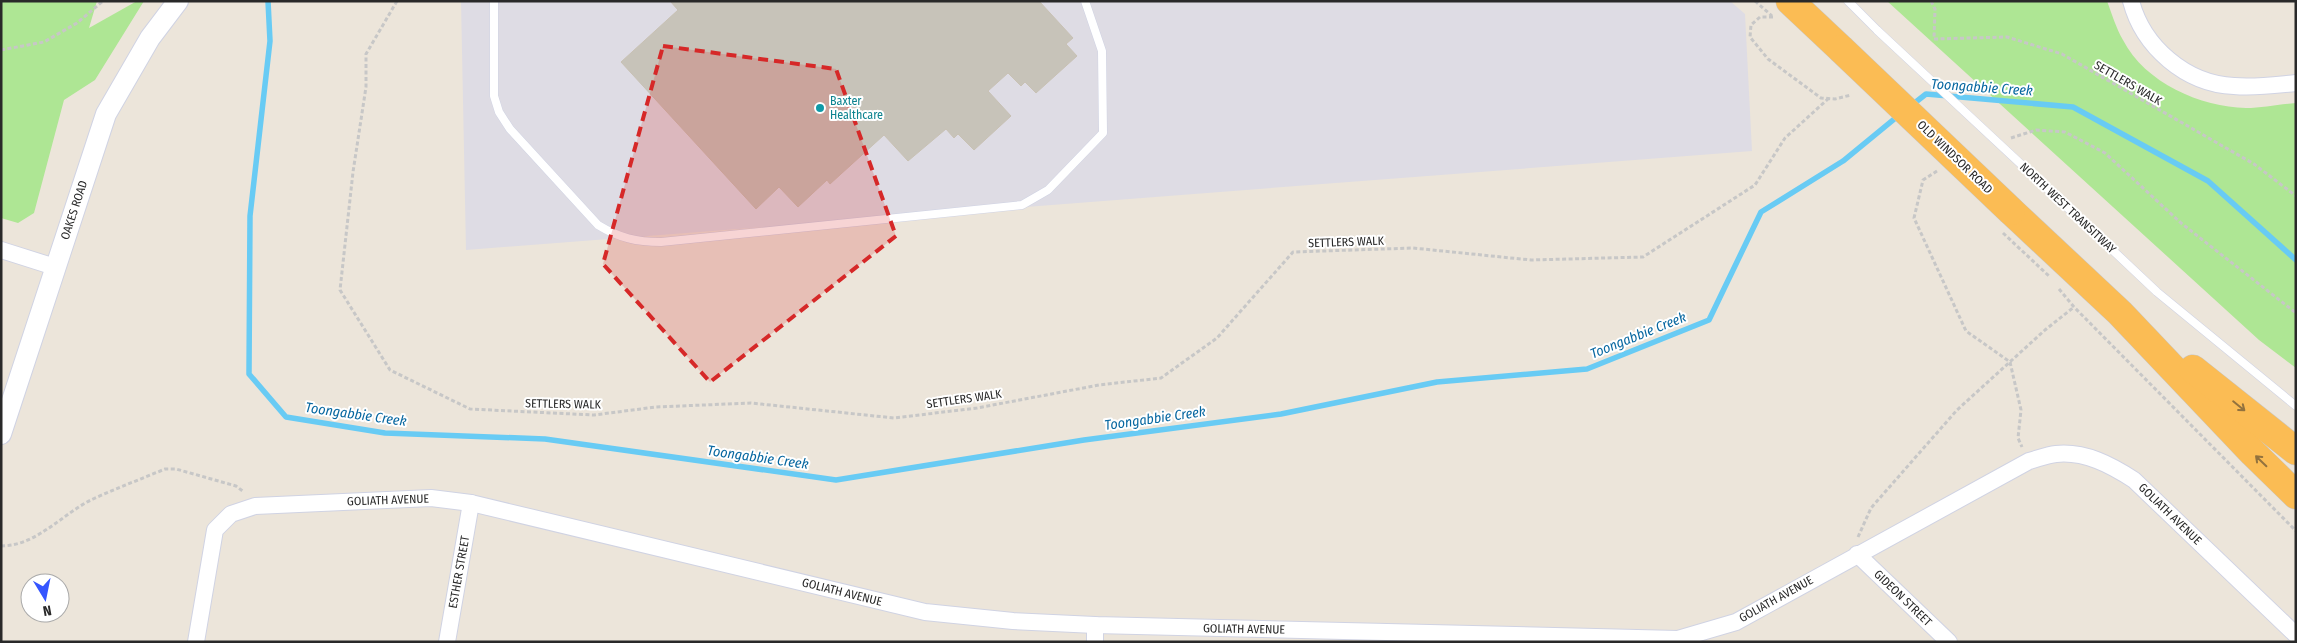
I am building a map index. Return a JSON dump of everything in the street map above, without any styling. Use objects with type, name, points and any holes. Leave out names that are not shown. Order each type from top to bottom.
[{"type":"highway","name":"OLD WINDSOR ROAD","points":[[1780,13],[1841,49],[2120,313],[2253,453],[2296,495]]},
{"type":"highway","name":"OLD WINDSOR ROAD","points":[[2120,313],[2296,451]]},
{"type":"street","name":"OAKES ROAD","points":[[1,434],[106,114],[150,38],[178,1]]},
{"type":"street","points":[[2131,1],[2140,26],[2153,45],[2183,70],[2214,83],[2253,87],[2296,83]]},
{"type":"street","points":[[1,250],[56,267]]},
{"type":"street","name":"GOLIATH AVENUE","points":[[196,642],[216,530],[231,514],[255,506],[431,498],[471,503],[925,612],[1095,625],[1678,639],[1736,622],[2029,461],[2056,454],[2084,456],[2110,464],[2134,480],[2296,636]]},
{"type":"street","name":"ESTHER STREET","points":[[447,642],[471,503]]},
{"type":"street","name":"GIDEON STREET","points":[[1857,554],[1949,642]]},
{"type":"street","points":[[1095,625],[1095,642]]},
{"type":"lane","points":[[494,1],[494,96],[498,112],[510,129],[598,225],[615,236],[638,242],[661,242],[1022,205],[1048,190],[1103,132],[1102,51],[1085,1]]},
{"type":"lane","name":"NORTH WEST TRANSITWAY","points":[[1848,1],[2157,292],[2296,406]]},
{"type":"path","points":[[1,50],[44,42],[77,23],[103,1]]},
{"type":"path","name":"SETTLERS WALK","points":[[397,1],[366,54],[366,87],[353,172],[340,290],[390,370],[470,410],[594,415],[656,407],[751,403],[894,418],[977,408],[1099,385],[1161,378],[1217,338],[1293,252],[1413,248],[1531,260],[1643,257],[1755,184],[1785,138],[1829,98]]},
{"type":"path","points":[[1755,1],[1780,13]]},
{"type":"path","name":"SETTLERS WALK","points":[[1931,1],[1935,9],[1934,39],[2007,37],[2062,54],[2254,164],[2296,196]]},
{"type":"path","points":[[1780,13],[1760,17],[1751,26],[1750,37],[1768,59],[1821,98],[1851,95]]},
{"type":"path","points":[[2036,130],[2064,132],[2105,154],[2181,223],[2296,313]]},
{"type":"path","points":[[1923,180],[1914,218],[1966,331],[2010,362],[2021,410],[2018,438],[2029,461]]},
{"type":"path","points":[[2050,277],[2074,307],[2296,531]]},
{"type":"path","points":[[1857,554],[1856,541],[1872,508],[1958,410],[2045,330],[2074,307]]},
{"type":"path","points":[[1,546],[10,546],[27,541],[92,500],[165,469],[176,469],[236,486],[244,492],[255,506]]},
{"type":"highlighted area","points":[[663,46],[836,69],[896,236],[710,382],[603,264]]},
{"type":"shaded area","points":[[461,1],[1730,1],[1745,14],[1752,151],[466,250]]},
{"type":"green space","points":[[1,1],[97,1],[89,28],[137,1],[144,1],[95,80],[64,100],[34,213],[18,223],[1,218]]},
{"type":"green space","points":[[1887,1],[2107,1],[2118,31],[2133,55],[2145,69],[2176,90],[2211,103],[2229,107],[2252,108],[2296,103],[2296,368],[2259,340]]},
{"type":"building","name":"Baxter Healthcare","points":[[670,1],[1039,1],[1073,38],[1066,44],[1077,56],[1036,93],[1025,82],[1021,86],[1008,73],[988,91],[1011,116],[974,150],[958,134],[954,138],[946,129],[908,161],[884,135],[830,184],[827,180],[798,207],[779,187],[756,209],[621,62],[678,10]]},
{"type":"waterway","name":"Toongabbie Creek","points":[[268,1],[270,41],[250,216],[249,374],[286,417],[385,433],[545,439],[836,480],[1084,440],[1281,414],[1437,382],[1587,369],[1709,320],[1761,212],[1843,161],[1899,115]]},
{"type":"waterway","name":"Toongabbie Creek","points":[[1912,105],[1926,94],[2073,107],[2208,181],[2296,260]]},
{"type":"place","name":"Baxter Healthcare","points":[[820,108]]}]
